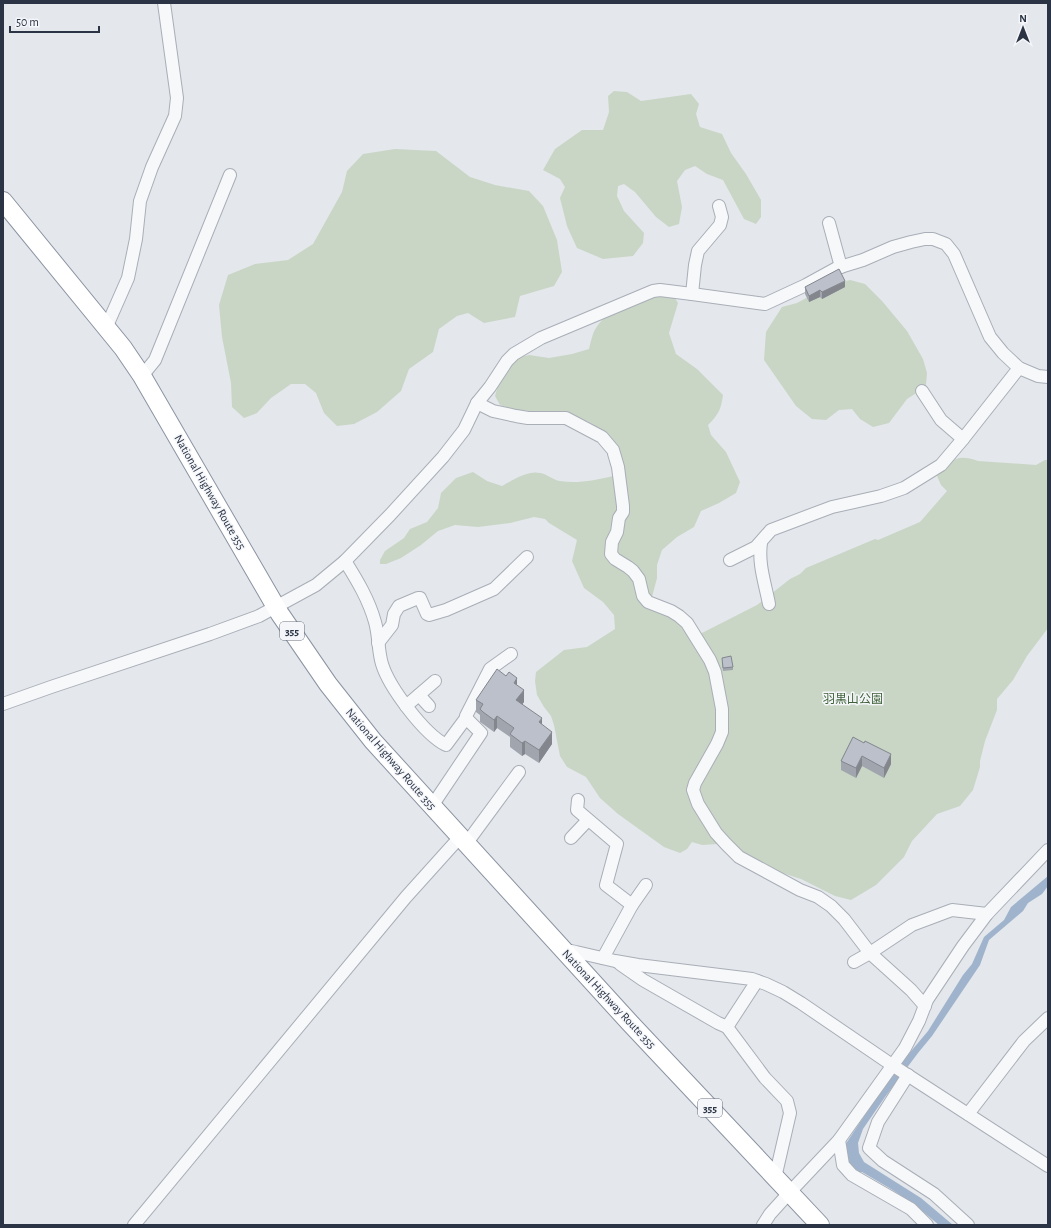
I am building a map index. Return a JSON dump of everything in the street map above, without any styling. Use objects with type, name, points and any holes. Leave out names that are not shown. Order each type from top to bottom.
[{"type":"highway","name":"National Highway Route 355","points":[[3,201],[123,348],[142,376],[276,607],[328,684],[373,741],[567,954],[820,1225]]},
{"type":"street","points":[[106,328],[128,278],[136,239],[140,200],[152,167],[175,116],[177,98],[164,3]]},
{"type":"street","points":[[142,376],[155,360],[230,175]]},
{"type":"street","points":[[692,294],[698,251],[720,225],[722,217],[719,206]]},
{"type":"street","points":[[829,223],[841,267]]},
{"type":"street","points":[[3,704],[259,616],[316,585],[345,561],[390,515],[443,457],[464,430],[477,402],[490,387],[507,361],[514,354],[541,338],[653,291],[660,290],[765,304],[841,267],[863,260],[893,247],[925,239],[933,239],[946,244],[954,254],[990,337],[1003,353],[1018,368],[1038,376],[1048,377]]},
{"type":"street","points":[[769,604],[762,575],[760,552],[761,543],[764,536],[771,530],[832,507],[881,496],[904,488],[941,465],[1018,368]]},
{"type":"street","points":[[922,391],[941,420],[963,439]]},
{"type":"street","points":[[477,402],[493,411],[516,416],[528,418],[566,418],[602,437],[613,450],[617,460],[624,502],[623,512],[611,548],[611,554],[615,559],[633,571],[639,579],[644,596],[648,602],[671,611],[687,623],[710,660],[715,672],[722,709],[722,732],[695,783],[694,790],[698,804],[716,833],[739,857],[800,890],[818,897],[832,906],[870,953],[911,990],[925,1006]]},
{"type":"street","points":[[730,560],[761,543]]},
{"type":"street","points":[[378,643],[392,625],[394,614],[399,606],[420,598],[428,615],[446,610],[494,589],[527,557]]},
{"type":"street","points":[[345,561],[370,606],[375,622],[382,663],[387,678],[406,706],[438,741],[446,745],[466,718],[490,669],[511,654]]},
{"type":"street","points":[[406,706],[435,681]]},
{"type":"street","points":[[418,695],[428,706]]},
{"type":"street","points":[[432,806],[481,733],[466,718]]},
{"type":"street","points":[[134,1225],[406,897],[463,840],[519,772]]},
{"type":"street","points":[[578,800],[577,810],[617,844],[606,885],[632,905]]},
{"type":"street","points":[[571,838],[588,820]]},
{"type":"street","points":[[968,1225],[934,1194],[883,1161],[869,1148],[900,1069],[905,1048],[919,1021],[927,1000],[987,914],[1048,850]]},
{"type":"street","points":[[603,958],[632,905],[646,885]]},
{"type":"street","points":[[854,962],[870,953],[912,924],[952,910],[987,914]]},
{"type":"street","points":[[567,954],[571,951],[615,961],[757,981],[766,984],[789,995],[1048,1166]]},
{"type":"street","points":[[615,961],[643,980],[718,1023],[727,1026],[765,1078],[787,1101],[790,1113],[775,1178]]},
{"type":"street","points":[[727,1026],[757,981]]},
{"type":"street","points":[[968,1114],[1024,1041],[1048,1018]]},
{"type":"street","points":[[763,1225],[770,1214],[839,1140],[900,1069]]},
{"type":"street","points":[[839,1140],[843,1165],[852,1175],[911,1209],[927,1225]]},
{"type":"green space","points":[[614,91],[627,92],[641,101],[691,94],[699,104],[696,114],[700,127],[722,134],[731,153],[746,174],[761,200],[761,217],[756,224],[744,219],[723,180],[707,174],[695,166],[685,170],[677,181],[682,207],[679,224],[669,227],[656,217],[635,192],[624,184],[618,186],[617,196],[624,211],[644,233],[643,243],[633,256],[603,259],[577,248],[567,226],[560,198],[565,187],[560,179],[543,170],[555,149],[582,130],[603,130],[609,112],[608,96]]},
{"type":"green space","points":[[395,149],[436,151],[470,177],[495,185],[529,191],[543,206],[557,240],[562,272],[554,286],[520,296],[515,317],[484,323],[468,313],[457,316],[439,329],[433,352],[409,369],[401,391],[377,412],[354,424],[337,426],[324,413],[316,393],[305,384],[291,384],[271,398],[257,413],[244,418],[232,407],[231,383],[222,337],[219,305],[228,275],[255,264],[288,260],[313,244],[342,192],[347,171],[363,154]]},
{"type":"green space","points":[[850,280],[865,284],[882,301],[907,331],[923,359],[927,373],[926,385],[907,399],[889,423],[873,427],[860,419],[852,409],[839,410],[826,420],[812,419],[796,406],[764,360],[766,332],[782,307],[797,303],[819,291]]},
{"type":"green space","name":"羽黒山公園","points":[[660,293],[673,295],[678,303],[669,333],[676,354],[697,369],[723,395],[719,411],[708,425],[711,435],[726,452],[740,482],[736,493],[701,511],[694,527],[677,537],[662,550],[657,565],[657,578],[652,597],[656,608],[700,634],[757,605],[806,568],[920,522],[947,491],[941,485],[937,476],[950,462],[954,460],[965,458],[978,461],[1036,465],[1048,460],[1048,628],[1027,656],[1013,680],[997,699],[997,710],[985,741],[980,767],[973,790],[960,806],[937,814],[912,841],[904,857],[876,885],[851,900],[835,896],[801,879],[773,870],[718,844],[702,845],[692,842],[687,849],[680,853],[664,847],[618,814],[600,798],[586,777],[567,767],[560,756],[551,716],[537,695],[535,681],[536,672],[564,650],[587,647],[615,629],[614,615],[603,602],[584,588],[572,561],[577,540],[545,519],[534,517],[510,523],[478,527],[455,525],[438,531],[421,545],[401,558],[386,564],[380,564],[380,560],[385,551],[404,538],[410,529],[427,522],[438,508],[441,493],[456,478],[473,472],[487,481],[502,486],[521,476],[535,472],[566,482],[586,481],[613,476],[621,455],[611,437],[589,422],[570,414],[516,410],[500,405],[495,396],[498,385],[516,358],[529,355],[549,358],[589,349],[595,330],[601,321],[608,315],[625,306]]},
{"type":"water","points":[[1048,876],[1048,886],[1042,894],[1028,903],[1023,911],[989,940],[980,965],[932,1036],[885,1097],[863,1129],[858,1143],[859,1153],[864,1162],[921,1198],[953,1225],[939,1225],[915,1205],[891,1189],[862,1172],[855,1172],[848,1163],[845,1145],[900,1062],[928,1031],[963,975],[972,964],[984,937],[1004,920],[1011,907]]},
{"type":"building","points":[[839,269],[845,281],[822,292],[820,290],[809,296],[805,287]]},
{"type":"building","points":[[731,656],[733,667],[723,668],[722,658]]},
{"type":"building","points":[[497,669],[506,676],[509,672],[517,678],[514,683],[524,690],[516,700],[542,718],[539,722],[552,732],[539,750],[525,741],[522,743],[510,734],[514,728],[497,716],[494,720],[480,709],[483,704],[476,700]]},
{"type":"building","points":[[853,737],[864,743],[865,741],[891,754],[884,768],[862,756],[856,768],[841,761]]}]
